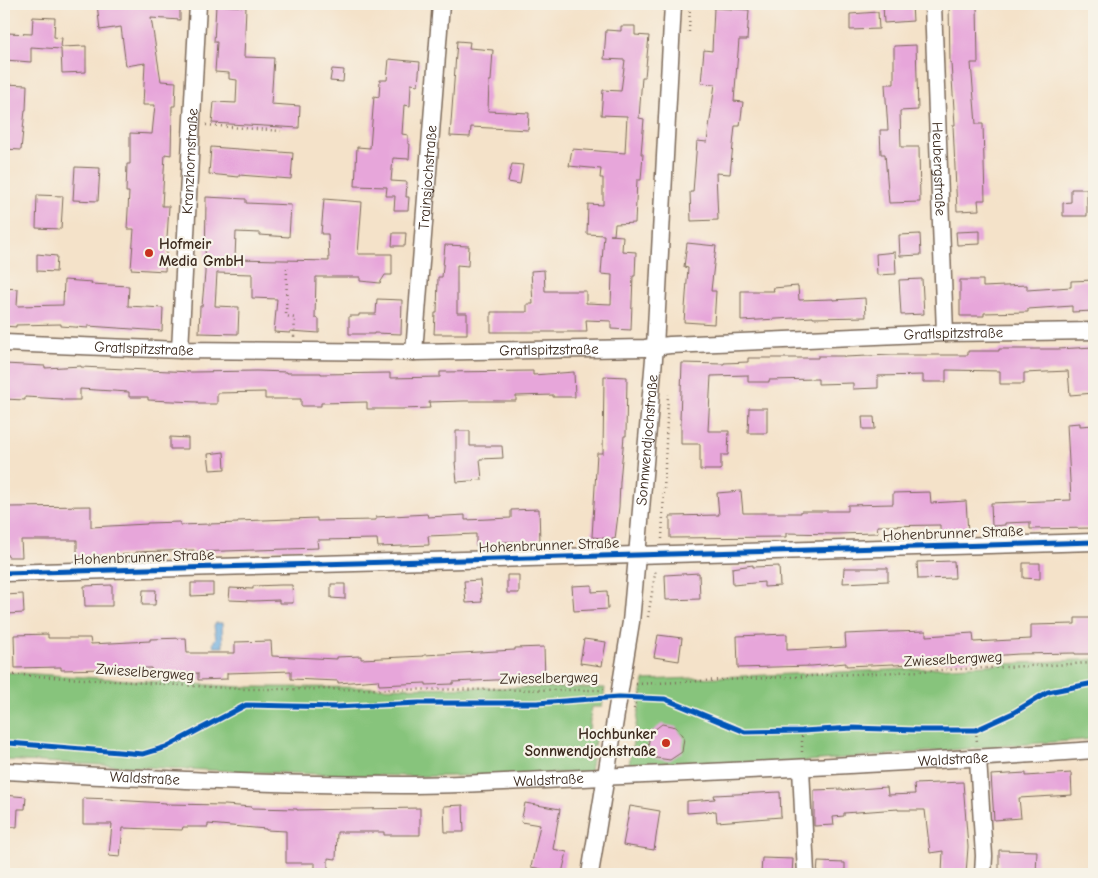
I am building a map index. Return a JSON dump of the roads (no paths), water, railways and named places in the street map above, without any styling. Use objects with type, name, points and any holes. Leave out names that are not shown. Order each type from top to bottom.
[{"type":"street","name":"Kranzhornstraße","points":[[180,350],[198,4]]},
{"type":"street","name":"Trainsjochstraße","points":[[414,352],[441,4]]},
{"type":"street","name":"Sonnwendjochstraße","points":[[590,874],[631,622],[656,347],[673,4]]},
{"type":"street","name":"Heubergstraße","points":[[933,4],[945,333]]},
{"type":"street","name":"Gratlspitzstraße","points":[[4,343],[180,350],[414,352],[635,348],[945,333],[1094,331]]},
{"type":"street","name":"Hohenbrunner Straße","points":[[4,573],[1094,542]]},
{"type":"street","name":"Waldstraße","points":[[4,771],[170,780],[322,785],[480,784],[801,768],[1094,750]]},
{"type":"street","points":[[978,758],[984,856],[983,874]]},
{"type":"street","points":[[801,768],[806,874]]},
{"type":"water","points":[[216,623],[222,623],[223,647],[213,646],[216,638],[214,626]]},
{"type":"place","name":"Hofmeir Media GmbH","points":[[149,253]]},
{"type":"place","name":"Hochbunker Sonnwendjochstraße","points":[[666,743]]}]
